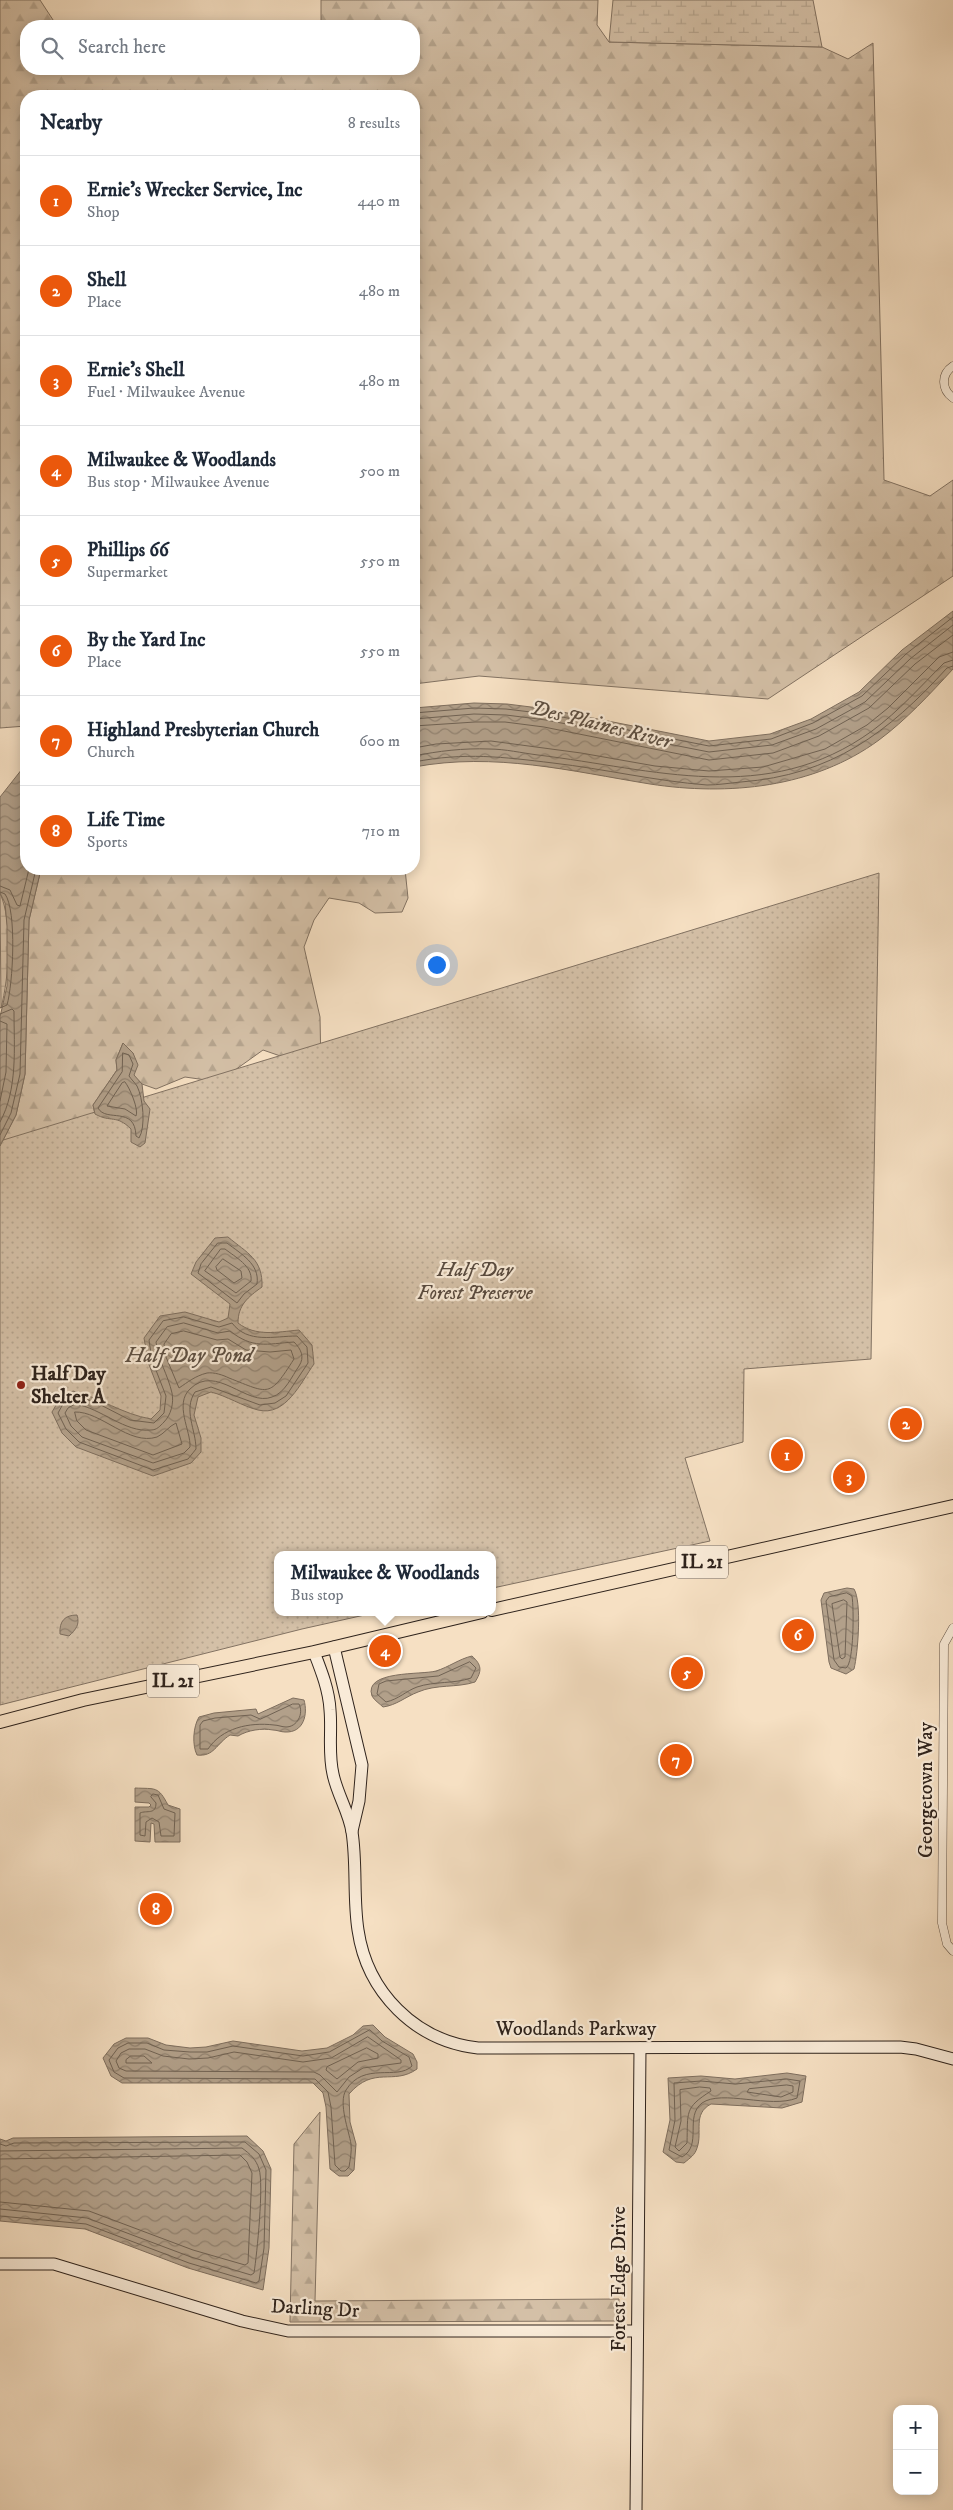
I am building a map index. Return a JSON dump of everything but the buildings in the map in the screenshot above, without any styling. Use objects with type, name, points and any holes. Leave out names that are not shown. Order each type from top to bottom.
[{"type":"main road","name":"IL 21","points":[[496,1609],[953,1506]]},
{"type":"main road","name":"IL 21","points":[[0,1722],[84,1700],[314,1652],[465,1616]]},
{"type":"street","points":[[953,366],[947,371],[944,381],[946,390],[953,398]]},
{"type":"street","name":"Georgetown Way","points":[[953,1628],[944,1644],[942,1905],[942,1930],[947,1944],[953,1951]]},
{"type":"street","name":"Woodlands Parkway","points":[[334,1647],[362,1765],[359,1801],[352,1831]]},
{"type":"street","name":"Woodlands Parkway","points":[[314,1652],[325,1682],[330,1709],[330,1752],[333,1774],[352,1831],[358,1928],[365,1959],[371,1975],[392,2004],[416,2026],[452,2043],[478,2048],[900,2048],[916,2049],[953,2059]]},
{"type":"street","name":"Forest Edge Drive","points":[[636,2510],[640,2048]]},
{"type":"street","name":"Darling Dr","points":[[0,2264],[54,2264],[242,2321],[288,2331],[637,2331]]},
{"type":"green space","points":[[0,0],[40,0],[53,20],[20,20],[20,75],[420,75],[420,20],[321,20],[321,0],[598,0],[597,25],[609,42],[822,47],[848,59],[873,43],[884,480],[930,496],[953,480],[953,576],[768,699],[479,676],[420,683],[420,90],[20,90],[20,726],[0,728]]},
{"type":"green space","points":[[613,0],[813,0],[822,47],[609,42]]},
{"type":"green space","name":"Half Day Forest Preserve","points":[[879,873],[871,1359],[744,1369],[743,1442],[685,1458],[710,1541],[496,1587],[496,1551],[274,1551],[274,1616],[360,1616],[0,1705],[0,1141]]},
{"type":"green space","points":[[40,875],[406,875],[408,898],[402,912],[375,913],[359,903],[329,898],[314,920],[304,947],[320,1017],[321,1070],[263,1050],[228,1075],[213,1081],[185,1077],[156,1089],[142,1084],[133,1075],[133,1053],[123,1043],[116,1060],[117,1070],[93,1105],[95,1114],[0,1443],[0,1146],[16,1115],[25,1074],[29,920]]},
{"type":"green space","points":[[0,893],[7,919],[8,934],[8,966],[1,1008]]},
{"type":"green space","points":[[320,2112],[315,2301],[619,2299],[618,2321],[290,2322],[294,2144]]},
{"type":"water","name":"Des Plaines River","points":[[953,611],[953,669],[927,697],[879,740],[854,756],[827,769],[799,778],[740,788],[710,789],[680,788],[562,769],[503,762],[444,763],[420,766],[420,708],[474,703],[507,704],[547,709],[709,741],[770,734],[811,719],[859,692],[902,650]]},
{"type":"water","points":[[20,772],[20,875],[40,875],[29,920],[25,1074],[16,1115],[0,1146],[0,1017],[7,986],[7,926],[5,903],[0,893],[0,797]]},
{"type":"water","points":[[123,1043],[133,1053],[138,1065],[134,1075],[142,1084],[144,1101],[150,1109],[145,1143],[140,1147],[131,1142],[131,1129],[126,1124],[95,1114],[93,1105],[117,1070],[116,1060]]},
{"type":"water","name":"Half Day Pond","points":[[228,1237],[247,1252],[257,1263],[262,1277],[262,1287],[252,1294],[242,1306],[238,1323],[259,1332],[299,1330],[312,1345],[314,1364],[298,1388],[285,1403],[268,1411],[252,1408],[211,1392],[198,1397],[194,1415],[201,1438],[201,1452],[191,1463],[153,1476],[76,1447],[62,1433],[52,1412],[59,1400],[73,1391],[131,1414],[151,1419],[160,1410],[161,1396],[148,1362],[144,1338],[160,1316],[185,1312],[219,1322],[228,1318],[230,1304],[191,1274],[196,1262],[215,1238]]},
{"type":"water","points":[[847,1588],[854,1589],[856,1596],[858,1628],[854,1669],[846,1674],[831,1668],[821,1600],[824,1593]]},
{"type":"water","points":[[77,1615],[78,1624],[74,1631],[69,1636],[60,1634],[62,1622],[69,1616]]},
{"type":"water","points":[[472,1656],[478,1662],[480,1668],[475,1682],[425,1690],[393,1705],[383,1707],[372,1696],[372,1688],[376,1682],[385,1678],[395,1675],[436,1671]]},
{"type":"water","points":[[293,1698],[304,1700],[305,1705],[305,1717],[297,1729],[285,1732],[260,1729],[238,1736],[230,1735],[211,1752],[197,1755],[194,1746],[194,1736],[195,1726],[199,1717],[214,1713],[256,1709],[258,1714]]},
{"type":"water","points":[[135,1788],[156,1790],[162,1794],[168,1805],[180,1809],[180,1842],[155,1842],[154,1824],[151,1823],[150,1842],[135,1841],[135,1807],[149,1807],[151,1805],[149,1803],[135,1802]]},
{"type":"water","points":[[373,2025],[385,2037],[413,2054],[417,2062],[417,2069],[400,2076],[367,2080],[358,2085],[349,2094],[350,2122],[356,2144],[354,2170],[348,2176],[339,2176],[330,2169],[326,2107],[323,2093],[313,2083],[122,2083],[111,2076],[103,2058],[114,2044],[126,2038],[148,2038],[166,2045],[190,2048],[206,2047],[233,2041],[302,2051],[327,2048],[353,2035],[363,2026]]},
{"type":"water","points":[[787,2073],[806,2076],[802,2102],[782,2108],[711,2104],[705,2108],[700,2118],[699,2142],[692,2156],[684,2163],[676,2162],[663,2152],[670,2120],[668,2078],[701,2076],[735,2079]]},
{"type":"water","points":[[247,2136],[263,2151],[271,2169],[269,2248],[263,2290],[188,2268],[85,2229],[0,2221],[0,2139],[6,2141],[13,2138]]},
{"type":"place","name":"Half Day Shelter A","points":[[21,1385]]},
{"type":"place","name":"Shell","points":[[906,1424]]},
{"type":"place","name":"Ernie's Wrecker Service, Inc","points":[[787,1455]]},
{"type":"place","name":"Ernie's Shell","points":[[849,1477]]},
{"type":"place","name":"By the Yard Inc","points":[[798,1635]]},
{"type":"place","name":"Milwaukee & Woodlands","points":[[385,1651]]},
{"type":"place","name":"Phillips 66","points":[[687,1673]]},
{"type":"place","name":"Highland Presbyterian Church","points":[[676,1760]]},
{"type":"place","name":"Life Time","points":[[156,1909]]}]
